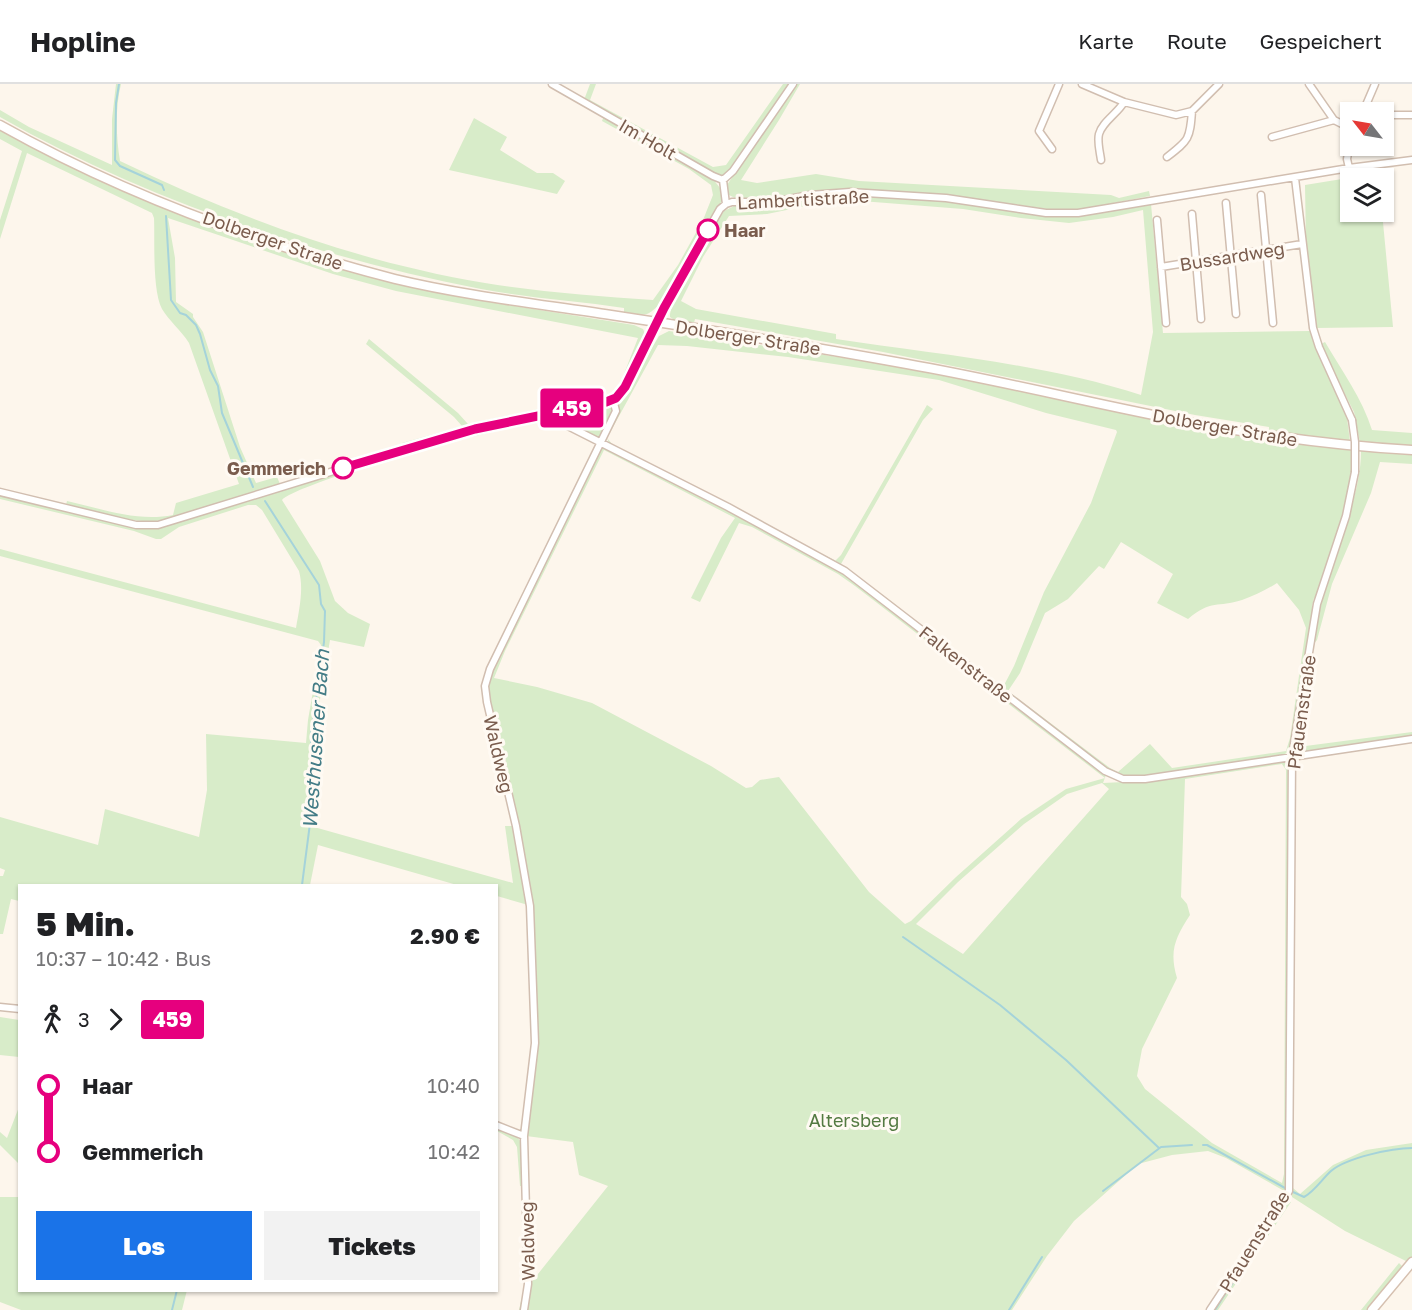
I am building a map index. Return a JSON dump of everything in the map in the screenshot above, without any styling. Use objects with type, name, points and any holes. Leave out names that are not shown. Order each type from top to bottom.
[{"type":"main road","name":"Dolberger Straße","points":[[0,125],[111,181],[172,206],[337,263],[398,279],[481,297],[656,322],[916,365],[1230,429],[1309,441],[1412,450]]},
{"type":"main road","points":[[1372,1310],[1412,1262]]},
{"type":"street","name":"Im Holt","points":[[552,84],[723,180]]},
{"type":"street","points":[[726,204],[723,180],[733,171],[793,84]]},
{"type":"street","points":[[1052,149],[1040,131],[1059,84]]},
{"type":"street","points":[[1082,84],[1124,102],[1176,115],[1192,111],[1220,84]]},
{"type":"street","points":[[1309,84],[1334,120],[1340,123]]},
{"type":"street","points":[[1367,102],[1375,84]]},
{"type":"street","points":[[1101,160],[1098,138],[1101,130],[1120,110],[1124,102]]},
{"type":"street","points":[[1167,157],[1186,142],[1192,111]]},
{"type":"street","points":[[1394,114],[1412,115]]},
{"type":"street","points":[[1272,136],[1334,120]]},
{"type":"street","points":[[1348,156],[1349,168]]},
{"type":"street","name":"Lambertistraße","points":[[1349,168],[1412,160]]},
{"type":"street","name":"Lambertistraße","points":[[613,399],[625,387],[656,322],[720,209],[732,202],[773,202],[810,195],[850,192],[946,198],[1046,213],[1078,213],[1340,170]]},
{"type":"street","name":"Pfauenstraße","points":[[1210,1310],[1288,1191],[1292,756],[1317,604],[1346,516],[1355,472],[1352,420],[1316,339],[1295,178]]},
{"type":"street","points":[[1262,195],[1273,323]]},
{"type":"street","points":[[1226,203],[1236,314]]},
{"type":"street","points":[[1192,214],[1201,319]]},
{"type":"street","points":[[1157,220],[1166,323]]},
{"type":"street","name":"Bussardweg","points":[[1161,267],[1302,244]]},
{"type":"street","points":[[0,492],[136,525],[158,525],[428,442],[613,399]]},
{"type":"street","name":"Waldweg","points":[[524,1310],[528,1284],[524,1136],[535,1043],[530,906],[516,826],[486,702],[485,686],[490,669],[616,411],[613,399]]},
{"type":"street","name":"Falkenstraße","points":[[550,413],[558,421],[728,507],[846,571],[1105,771],[1116,777],[1145,779],[1412,739]]},
{"type":"street","points":[[0,1006],[18,1009]]},
{"type":"street","points":[[498,1126],[524,1136]]},
{"type":"green space","points":[[116,84],[121,84],[117,122],[120,161],[208,201],[298,235],[344,250],[438,274],[527,289],[653,300],[678,265],[703,220],[713,195],[711,185],[689,169],[602,121],[604,116],[713,179],[720,188],[722,201],[676,281],[665,297],[647,314],[624,312],[624,308],[481,289],[357,260],[233,222],[114,174],[0,117],[0,110],[29,127],[112,165],[112,119]]},
{"type":"green space","points":[[590,84],[596,84],[590,100],[713,167],[726,165],[783,84],[791,84],[731,171],[722,176],[714,174],[584,100]]},
{"type":"green space","points":[[795,84],[800,84],[741,180],[757,183],[816,174],[859,181],[1111,195],[1119,198],[1149,191],[1150,196],[1077,210],[1047,209],[948,195],[849,189],[809,192],[774,199],[735,198],[729,195],[727,185]]},
{"type":"green space","points":[[474,118],[507,137],[500,150],[537,173],[553,173],[565,181],[557,194],[449,170]]},
{"type":"green space","points":[[0,130],[143,200],[295,255],[426,290],[634,325],[643,329],[645,334],[626,379],[614,393],[606,398],[469,428],[462,426],[366,344],[369,339],[458,413],[468,424],[612,393],[620,384],[638,338],[396,291],[333,274],[168,218],[175,258],[176,302],[193,314],[203,332],[240,447],[256,483],[277,477],[280,484],[164,520],[127,520],[66,505],[67,501],[120,514],[160,517],[173,515],[176,503],[239,484],[189,343],[162,309],[159,301],[155,278],[152,213],[27,153],[0,239],[0,220],[22,151],[0,139]]},
{"type":"green space","points":[[1340,179],[1340,222],[1383,222],[1393,327],[1316,328],[1306,244],[1305,185]]},
{"type":"green space","points":[[850,196],[946,201],[1046,216],[1078,216],[1151,204],[1163,333],[1310,331],[1346,410],[1350,442],[1269,432],[1269,427],[1195,415],[883,352],[695,319],[694,323],[670,317],[683,280],[724,211],[734,206],[774,205],[811,197]],"holes":[[[861,201],[963,209],[1069,223],[1143,210],[1153,332],[1141,395],[1067,375],[1029,368],[836,339],[836,334],[696,309],[681,301],[703,257],[729,216],[767,214],[811,205]]]},
{"type":"green space","points":[[669,331],[883,364],[1230,433],[1352,450],[1351,472],[1353,473],[1347,504],[1317,597],[1314,598],[1312,606],[1313,612],[1290,751],[1283,755],[1145,777],[1122,777],[1108,771],[1002,689],[1014,666],[1044,592],[1091,503],[1116,430],[1046,413],[939,380],[788,357],[658,345],[607,438],[618,402],[659,336]],"holes":[[[1121,542],[1173,574],[1157,603],[1188,619],[1209,606],[1242,600],[1277,583],[1299,610],[1306,628],[1290,738],[1286,751],[1172,768],[1150,744],[1118,772],[1008,691],[1020,673],[1045,613],[1068,599],[1099,566],[1104,569]]]},
{"type":"green space","points":[[1325,342],[1357,396],[1372,430],[1412,433],[1412,446],[1360,443],[1354,412],[1322,349],[1321,344]]},
{"type":"green space","points":[[611,405],[614,410],[599,439],[558,417],[559,414]]},
{"type":"green space","points":[[927,405],[933,409],[923,420],[841,564],[896,605],[835,561],[841,555]]},
{"type":"green space","name":"Altersberg","points":[[544,417],[551,418],[558,424],[549,422],[530,424],[456,441],[327,480],[297,491],[282,500],[320,561],[335,601],[348,613],[370,624],[364,647],[330,640],[319,705],[314,827],[513,883],[505,826],[514,826],[488,701],[488,687],[492,669],[599,450],[606,447],[727,509],[845,574],[1106,775],[1105,778],[1103,783],[1145,781],[1283,760],[1288,763],[1286,1192],[1226,1158],[1208,1151],[1172,1155],[1138,1164],[1074,1221],[1047,1256],[1012,1310],[519,1310],[525,1284],[530,1284],[608,1186],[579,1175],[573,1142],[526,1136],[536,1042],[528,905],[498,896],[498,884],[454,884],[318,845],[310,884],[18,884],[18,901],[11,899],[3,934],[0,934],[0,876],[3,876],[5,870],[0,868],[0,817],[98,845],[105,809],[199,837],[207,790],[206,734],[306,743],[321,645],[318,641],[0,556],[0,549],[296,628],[301,592],[299,571],[262,510],[256,505],[248,505],[179,527],[161,539],[156,539],[134,531],[0,499],[0,495],[121,525],[155,529],[414,449]],"holes":[[[604,450],[735,518],[721,538],[691,598],[700,602],[739,523],[752,527],[838,574],[855,586],[1105,778],[1066,789],[1021,819],[911,921],[905,924],[869,892],[779,777],[760,780],[752,787],[746,788],[711,766],[592,703],[537,687],[494,678],[505,651]],[[1282,764],[1286,770],[1284,1174],[1282,1183],[1212,1143],[1145,1089],[1137,1076],[1142,1049],[1177,978],[1174,960],[1175,945],[1190,915],[1187,904],[1181,897],[1185,779]],[[1102,783],[1109,789],[963,954],[916,924],[958,882],[1024,824],[1067,794]]]},
{"type":"green space","points":[[462,426],[462,430],[403,446],[402,443]]},
{"type":"green space","points":[[607,438],[612,444],[790,537],[610,445]]},
{"type":"green space","points":[[1361,451],[1412,455],[1412,464],[1380,462],[1371,493],[1332,584],[1317,640],[1312,646],[1324,596],[1354,499]]},
{"type":"green space","points":[[1300,722],[1298,747],[1412,732],[1412,737],[1304,753],[1298,751],[1296,745]]},
{"type":"green space","points":[[0,1017],[18,1020],[18,1057],[0,1055]]},
{"type":"green space","points":[[18,1110],[18,1163],[0,1145],[0,1132],[7,1138]]},
{"type":"green space","points":[[498,1128],[517,1137],[522,1143],[524,1186],[520,1186],[517,1147],[513,1140],[498,1132]]},
{"type":"green space","points":[[1412,1143],[1412,1257],[1408,1262],[1345,1231],[1292,1197],[1292,1184],[1300,1194],[1333,1165],[1366,1150]]},
{"type":"green space","points":[[0,1197],[18,1197],[18,1292],[186,1292],[182,1310],[21,1310],[0,1302]]},
{"type":"green space","points":[[1291,1202],[1218,1310],[1212,1310],[1284,1203]]},
{"type":"green space","points":[[1399,1263],[1402,1266],[1401,1270],[1367,1310],[1361,1310]]},
{"type":"waterway","name":"Westhusener Bach","points":[[119,84],[116,103],[115,160],[120,166],[162,185],[164,190]]},
{"type":"waterway","name":"Westhusener Bach","points":[[166,216],[171,300],[180,313],[186,315],[196,325],[200,334],[210,370],[218,386],[222,413],[253,487]]},
{"type":"waterway","name":"Westhusener Bach","points":[[265,501],[319,585],[321,604],[325,611],[324,642],[311,734],[312,808],[302,884]]},
{"type":"waterway","points":[[903,937],[1000,1005],[1066,1060],[1159,1148]]},
{"type":"waterway","points":[[1103,1191],[1161,1147],[1192,1145]]},
{"type":"waterway","points":[[1203,1145],[1207,1145],[1285,1188]]},
{"type":"waterway","points":[[1293,1192],[1304,1197],[1312,1192],[1331,1171],[1347,1162],[1382,1152],[1412,1148]]},
{"type":"waterway","points":[[1228,1290],[1286,1203]]},
{"type":"waterway","points":[[1009,1310],[1042,1257]]},
{"type":"waterway","name":"Westhusener Bach","points":[[172,1310],[176,1292]]},
{"type":"waterway","points":[[1215,1310],[1225,1294]]},
{"type":"bus line","name":"459","points":[[343,468],[475,429],[616,398],[625,387],[656,322],[708,230]]},
{"type":"place","name":"Haar","points":[[708,230]]},
{"type":"place","name":"Gemmerich","points":[[343,468]]}]
